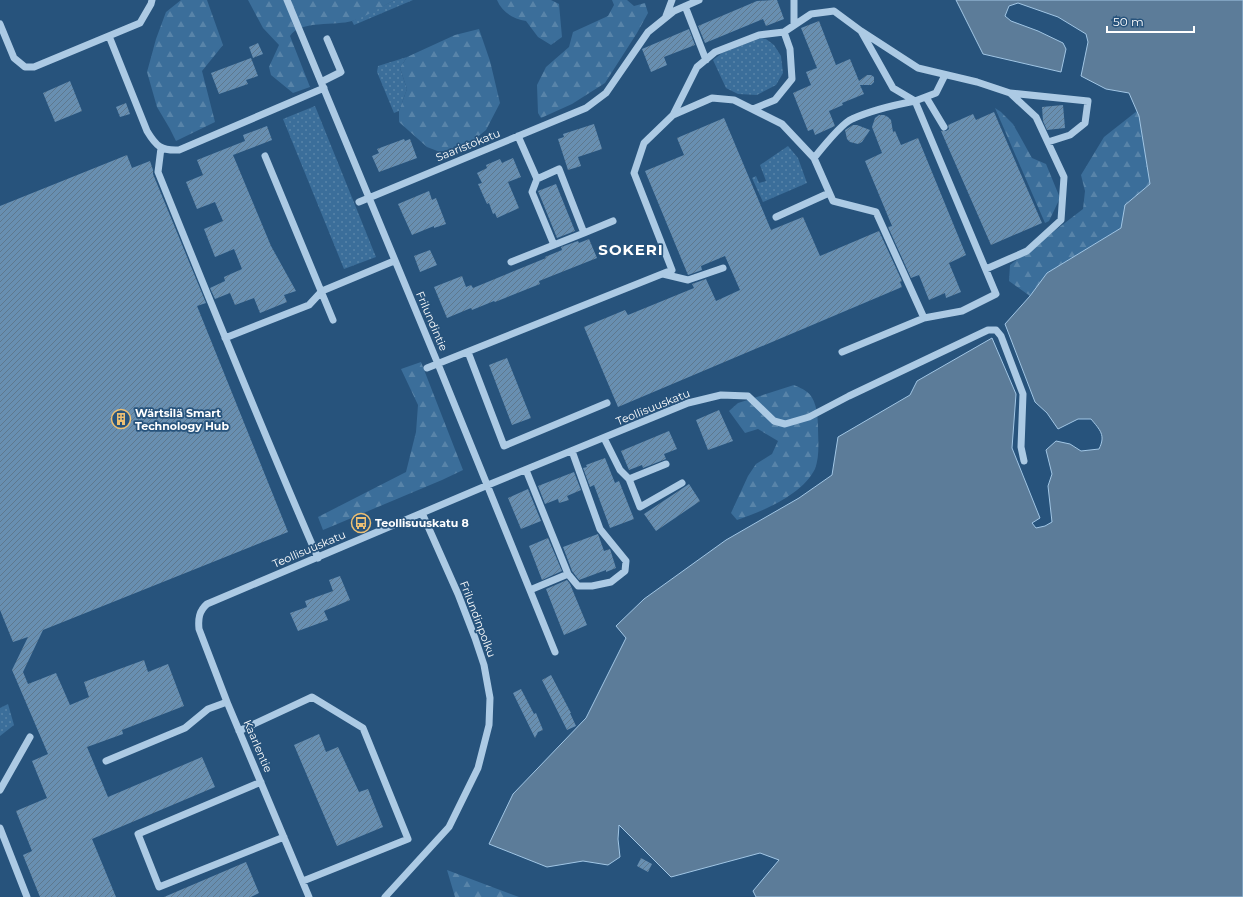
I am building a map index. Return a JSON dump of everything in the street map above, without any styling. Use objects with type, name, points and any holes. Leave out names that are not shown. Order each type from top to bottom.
[{"type":"street","points":[[0,24],[14,58],[25,67],[34,67],[140,23],[152,0]]},
{"type":"street","name":"Frilundintie","points":[[287,0],[488,485],[555,652]]},
{"type":"street","points":[[665,18],[672,0]]},
{"type":"street","name":"Saaristokatu","points":[[358,202],[586,108],[606,93],[648,32],[674,11],[699,0]]},
{"type":"street","points":[[794,0],[794,25]]},
{"type":"street","points":[[685,6],[706,60]]},
{"type":"street","points":[[427,368],[672,270],[634,173],[644,144],[673,115],[697,67],[715,52],[759,35],[784,32],[811,14],[834,11],[861,31],[918,68],[977,82],[1010,93],[1088,101],[1085,123],[1070,135],[1048,142]]},
{"type":"street","points":[[842,352],[924,318],[962,311],[996,294],[915,101],[893,88],[861,31]]},
{"type":"street","points":[[753,110],[775,100],[792,79],[790,48],[784,32]]},
{"type":"street","points":[[108,36],[147,131],[153,141],[161,148],[169,151],[179,150],[322,85],[341,72],[327,39]]},
{"type":"street","points":[[814,158],[827,142],[851,119],[890,106],[915,101],[936,93],[945,74]]},
{"type":"street","points":[[986,269],[1027,251],[1061,220],[1064,177],[1036,117],[1010,93]]},
{"type":"street","points":[[926,97],[944,127]]},
{"type":"street","points":[[673,115],[712,98],[734,100],[782,124],[814,158],[833,201],[876,212],[924,318]]},
{"type":"street","points":[[518,136],[536,179],[532,192],[554,245]]},
{"type":"street","points":[[161,148],[158,172],[225,338],[293,502],[318,558]]},
{"type":"street","points":[[265,156],[333,320]]},
{"type":"street","points":[[536,179],[559,169],[584,233]]},
{"type":"street","points":[[776,217],[829,193]]},
{"type":"street","points":[[511,262],[613,221]]},
{"type":"street","points":[[225,338],[309,305],[322,291],[394,261]]},
{"type":"street","points":[[663,274],[688,280],[722,268]]},
{"type":"street","name":"Teollisuuskatu","points":[[207,604],[488,485],[688,404],[721,395],[748,396],[774,421],[785,424],[809,417],[849,396],[988,330],[996,330],[1001,336],[1023,394],[1021,447],[1024,461]]},
{"type":"street","points":[[468,352],[504,446],[607,403]]},
{"type":"street","points":[[604,438],[620,470],[629,479],[640,507],[682,483]]},
{"type":"street","points":[[526,470],[568,574],[578,586],[592,586],[611,582],[625,571],[626,561],[600,529],[572,451]]},
{"type":"street","points":[[629,479],[666,464]]},
{"type":"street","name":"Frilundinpolku","points":[[385,897],[449,827],[478,768],[489,725],[490,698],[484,665],[458,594],[422,513]]},
{"type":"street","points":[[530,590],[568,574]]},
{"type":"street","name":"Kaarlentie","points":[[207,604],[201,609],[198,622],[199,629],[227,702],[309,897]]},
{"type":"street","points":[[239,730],[312,697],[363,728],[408,839],[303,881]]},
{"type":"street","points":[[106,761],[185,728],[208,709],[227,702]]},
{"type":"street","points":[[0,790],[30,737]]},
{"type":"street","points":[[261,782],[138,834],[159,887],[284,837]]},
{"type":"street","points":[[0,828],[27,897]]},
{"type":"green space","points":[[181,0],[207,0],[223,45],[202,71],[215,122],[176,141],[157,107],[147,72],[156,39],[166,12]]},
{"type":"green space","points":[[248,0],[395,0],[352,21],[319,24],[295,31],[290,36],[310,87],[293,93],[271,75],[269,67],[279,45],[263,28]]},
{"type":"green space","points":[[395,0],[413,0],[354,25],[352,21]]},
{"type":"green space","points":[[497,0],[551,0],[559,4],[562,37],[551,45],[538,37],[526,21],[512,17],[502,8]]},
{"type":"green space","points":[[612,0],[627,0],[634,6],[645,3],[648,13],[637,33],[605,83],[572,104],[541,118],[538,113],[537,85],[546,67],[569,47],[573,32],[608,16],[614,5]]},
{"type":"green space","points":[[479,29],[490,61],[500,103],[486,130],[470,143],[440,152],[427,147],[399,122],[399,111],[407,89],[400,68],[407,57],[455,35]]},
{"type":"green space","points":[[761,38],[766,39],[774,45],[781,56],[783,73],[776,85],[757,95],[738,94],[726,88],[713,60],[722,53]]},
{"type":"green space","points":[[407,57],[400,68],[407,89],[399,111],[394,113],[377,72],[378,66]]},
{"type":"green space","points":[[315,106],[376,257],[344,269],[283,119]]},
{"type":"green space","points":[[995,108],[1013,124],[1032,158],[1046,164],[1060,198],[1049,221],[1045,223]]},
{"type":"green space","points":[[1137,111],[1150,184],[1125,205],[1121,228],[1047,273],[1030,296],[1009,281],[1010,265],[1083,209],[1085,191],[1081,175],[1104,137]]},
{"type":"green space","points":[[788,146],[798,158],[807,183],[763,202],[752,178],[756,176],[759,183],[766,181],[760,165]]},
{"type":"green space","points":[[421,362],[463,470],[323,530],[318,517],[406,472],[416,432],[418,405],[401,369]]},
{"type":"green space","points":[[794,385],[804,390],[813,398],[817,412],[818,459],[815,469],[801,487],[781,501],[737,520],[731,513],[748,476],[756,464],[772,454],[778,441],[758,429],[745,433],[729,411],[738,403]]},
{"type":"green space","points":[[8,704],[14,725],[0,736],[0,708]]},
{"type":"green space","points":[[447,870],[519,897],[455,897]]},
{"type":"shaded area","points":[[956,0],[1243,0],[1243,897],[756,897],[753,891],[779,860],[760,853],[671,877],[619,825],[618,839],[620,857],[608,865],[583,861],[547,867],[489,844],[513,794],[586,718],[626,638],[616,626],[644,599],[726,540],[799,498],[832,475],[838,437],[910,395],[917,381],[992,338],[1016,394],[1012,448],[1040,518],[1032,523],[1036,528],[1045,526],[1052,522],[1048,486],[1052,474],[1046,450],[1056,441],[1070,444],[1081,451],[1099,449],[1102,436],[1091,419],[1078,419],[1058,429],[1047,413],[1035,402],[1005,324],[1030,296],[1047,273],[1121,228],[1125,205],[1150,184],[1139,116],[1129,93],[1106,89],[1081,76],[1088,42],[1086,34],[1058,17],[1018,3],[1009,6],[1005,16],[1011,21],[1038,31],[1063,43],[1066,49],[1061,72],[983,54]]},
{"type":"building","points":[[777,0],[784,19],[766,26],[763,19],[705,43],[698,26],[757,1]]},
{"type":"building","points":[[819,21],[836,65],[850,59],[859,81],[867,75],[871,75],[874,77],[874,82],[871,85],[860,85],[864,94],[842,103],[843,105],[829,111],[835,126],[815,135],[813,129],[808,131],[793,93],[811,85],[806,72],[817,68],[801,28]]},
{"type":"building","points":[[689,29],[695,45],[664,57],[667,65],[651,72],[642,49]]},
{"type":"building","points":[[258,43],[263,54],[253,58],[249,47]]},
{"type":"building","points":[[251,58],[258,76],[246,80],[248,84],[219,94],[211,73]]},
{"type":"building","points":[[70,81],[82,111],[55,122],[43,93]]},
{"type":"building","points":[[126,103],[130,114],[120,117],[116,107]]},
{"type":"building","points":[[1063,105],[1065,128],[1047,130],[1043,121],[1042,107]]},
{"type":"building","points":[[994,112],[1042,223],[991,245],[941,131],[946,131],[949,129],[948,125],[973,114],[976,120]]},
{"type":"building","points":[[879,115],[884,115],[891,120],[893,132],[895,131],[901,145],[918,138],[966,255],[949,263],[961,292],[946,298],[945,293],[929,300],[919,275],[911,278],[888,227],[892,226],[865,161],[882,153],[872,127],[875,118]]},
{"type":"building","points":[[724,118],[771,230],[803,217],[820,256],[879,231],[902,281],[900,282],[902,287],[618,407],[584,327],[625,310],[628,315],[694,288],[692,284],[706,279],[716,301],[740,290],[725,256],[701,266],[702,270],[688,275],[645,171],[684,155],[677,138]]},
{"type":"building","points":[[594,124],[602,149],[578,157],[581,166],[568,170],[558,139],[564,137],[563,134]]},
{"type":"building","points":[[853,125],[870,130],[862,142],[858,144],[850,142],[847,139],[845,130]]},
{"type":"building","points":[[267,126],[272,140],[233,155],[271,246],[296,291],[284,295],[287,302],[260,313],[254,298],[235,305],[230,293],[215,299],[210,288],[225,281],[224,277],[242,269],[234,249],[215,257],[204,229],[223,221],[215,202],[197,209],[186,182],[203,175],[197,160],[245,141],[243,135]]},
{"type":"building","points":[[404,139],[405,141],[410,139],[417,158],[379,172],[372,156],[379,153],[377,149]]},
{"type":"building","name":"Wärtsilä Smart Technology Hub","points":[[127,155],[132,168],[150,161],[153,174],[206,303],[197,306],[288,532],[43,630],[23,672],[28,684],[56,673],[70,705],[89,697],[84,682],[144,660],[148,672],[168,664],[184,706],[122,730],[123,734],[87,747],[108,797],[202,757],[215,787],[92,839],[116,897],[40,897],[23,855],[32,851],[16,811],[47,798],[32,761],[48,754],[12,670],[28,637],[13,642],[0,610],[0,206]]},
{"type":"building","points":[[513,158],[521,177],[508,182],[519,208],[497,218],[495,213],[493,214],[489,203],[487,204],[478,184],[482,183],[477,173],[487,168],[486,165],[500,159],[502,163]]},
{"type":"building","points":[[556,184],[575,231],[557,238],[538,191]]},
{"type":"building","points":[[429,191],[432,200],[436,198],[446,224],[434,228],[434,226],[412,235],[398,204]]},
{"type":"building","points":[[589,239],[597,258],[539,281],[540,284],[495,302],[494,301],[472,310],[471,308],[447,318],[434,287],[462,276],[466,287],[471,285],[473,288],[546,258],[545,257],[562,250],[561,247]]},
{"type":"building","points":[[430,250],[437,265],[420,272],[414,256]]},
{"type":"building","points":[[507,358],[531,418],[512,425],[489,365]]},
{"type":"building","points":[[719,410],[733,441],[708,450],[696,420]]},
{"type":"building","points":[[669,431],[677,449],[664,454],[666,459],[643,468],[642,465],[629,470],[621,451]]},
{"type":"building","points":[[605,458],[615,483],[619,481],[634,519],[610,528],[594,485],[590,487],[583,468],[587,467],[586,465]]},
{"type":"building","points":[[574,472],[581,490],[567,496],[569,500],[559,503],[558,499],[545,504],[538,486]]},
{"type":"building","points":[[689,484],[700,501],[656,531],[644,514]]},
{"type":"building","points":[[528,489],[541,521],[521,529],[508,498]]},
{"type":"building","points":[[598,534],[604,551],[610,549],[616,568],[579,580],[572,571],[563,547]]},
{"type":"building","points":[[548,538],[562,571],[542,580],[529,546]]},
{"type":"building","points":[[340,576],[350,600],[324,611],[328,620],[298,631],[290,613],[307,607],[305,601],[333,591],[329,580]]},
{"type":"building","points":[[567,580],[587,625],[564,635],[546,589]]},
{"type":"building","points":[[551,675],[571,713],[576,726],[567,730],[542,680]]},
{"type":"building","points":[[521,689],[534,714],[536,713],[543,730],[538,732],[535,738],[513,693]]},
{"type":"building","points":[[319,734],[326,752],[338,747],[359,792],[368,789],[383,827],[337,846],[294,745]]},
{"type":"building","points":[[641,858],[652,864],[648,872],[637,866]]},
{"type":"building","points":[[246,862],[259,893],[251,897],[164,897]]},
{"type":"place","name":"Wärtsilä Smart Technology Hub","points":[[121,419]]},
{"type":"place","name":"Teollisuuskatu 8","points":[[361,523]]},
{"type":"district","name":"SOKERI","points":[[631,250]]}]
